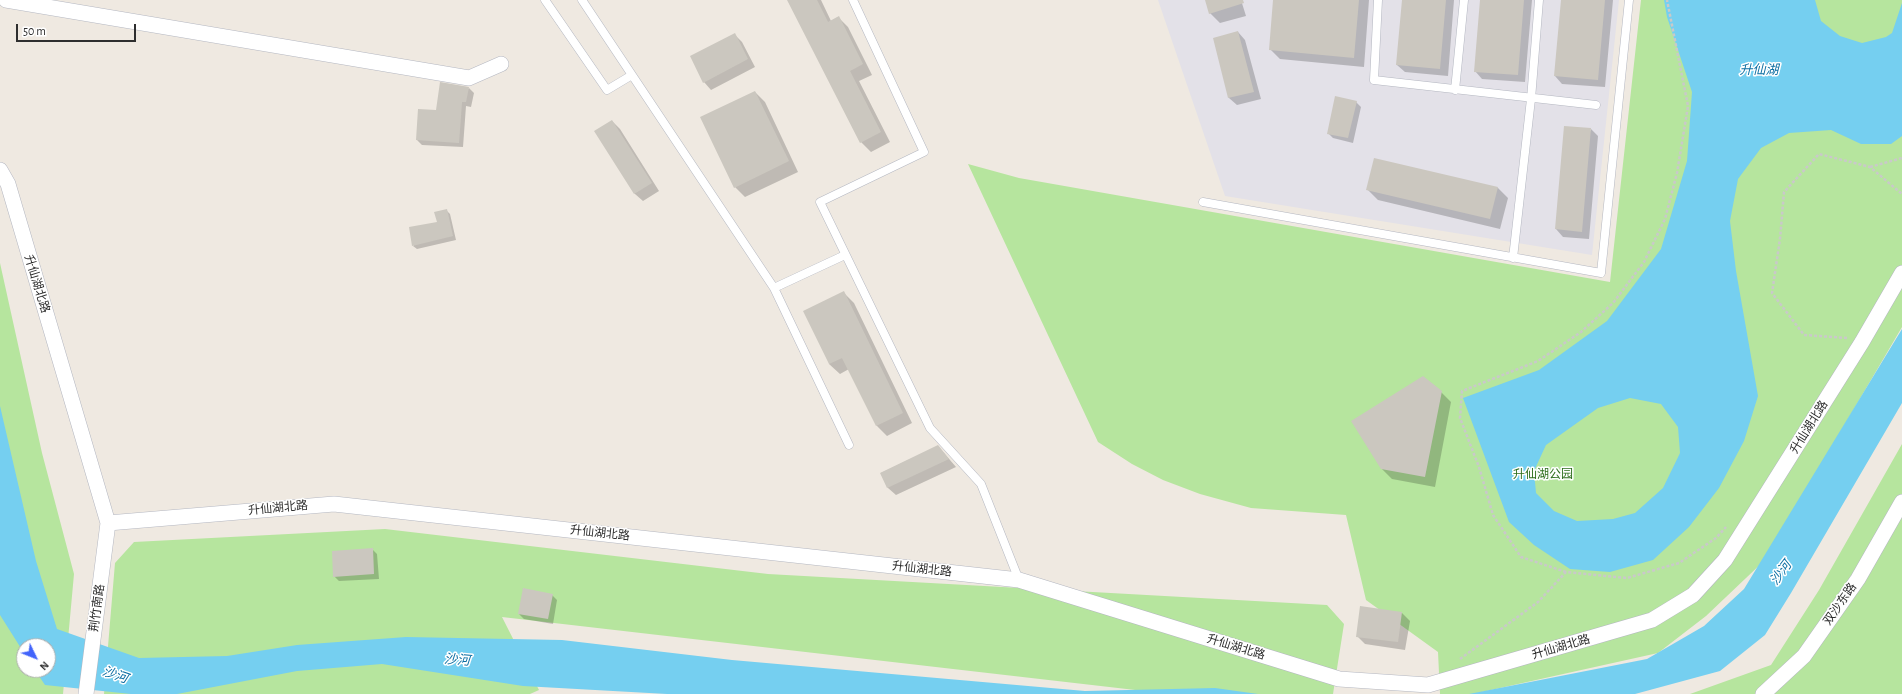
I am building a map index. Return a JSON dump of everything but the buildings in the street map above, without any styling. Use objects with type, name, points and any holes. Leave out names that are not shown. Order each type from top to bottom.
[{"type":"street","points":[[6,0],[469,78],[501,64]]},
{"type":"street","name":"升仙湖北路","points":[[0,170],[8,184],[108,523],[334,504],[1019,580],[1339,679],[1428,685],[1652,620],[1693,595],[1725,560],[1865,336],[1902,273]]},
{"type":"street","name":"双沙东路","points":[[1763,694],[1804,656],[1858,579],[1902,502]]},
{"type":"street","name":"荆竹南路","points":[[86,694],[108,523]]},
{"type":"lane","points":[[545,0],[607,90],[632,75]]},
{"type":"lane","points":[[582,0],[774,288],[849,444]]},
{"type":"lane","points":[[853,0],[924,152],[820,202],[930,428],[980,484],[1019,580]]},
{"type":"lane","points":[[1378,0],[1374,80],[1531,99],[1596,105]]},
{"type":"lane","points":[[1456,90],[1464,0]]},
{"type":"lane","points":[[1512,258],[1531,99],[1539,0]]},
{"type":"lane","points":[[1203,202],[1512,258],[1601,272],[1629,0]]},
{"type":"lane","points":[[774,288],[845,255]]},
{"type":"path","points":[[1667,0],[1688,106],[1677,172],[1665,218],[1644,262],[1613,303],[1581,332],[1538,361],[1462,391],[1460,418],[1479,467],[1493,515],[1521,557],[1566,572],[1627,578],[1679,563],[1716,538],[1731,521]]},
{"type":"path","points":[[1854,338],[1804,335],[1772,293],[1780,239],[1784,192],[1819,154],[1870,167],[1902,194]]},
{"type":"path","points":[[1870,167],[1902,158]]},
{"type":"path","points":[[1458,661],[1538,602],[1566,572]]},
{"type":"shaded area","points":[[1158,0],[1619,0],[1592,255],[1225,196]]},
{"type":"green space","name":"升仙湖公园","points":[[1641,0],[1902,0],[1902,327],[1766,559],[1706,616],[1658,653],[1473,694],[1440,694],[1438,652],[1366,600],[1346,515],[1251,508],[1200,494],[1163,480],[1132,464],[1098,442],[968,164],[1019,178],[1610,282]]},
{"type":"green space","points":[[0,263],[42,453],[74,574],[63,694],[0,694]]},
{"type":"green space","points":[[1902,444],[1902,694],[1690,694],[1771,665],[1819,590]]},
{"type":"green space","points":[[385,529],[768,574],[1327,605],[1344,624],[1333,694],[1170,694],[502,617],[539,690],[530,694],[104,694],[115,563],[134,542]]},
{"type":"water","name":"升仙湖","points":[[1664,0],[1815,0],[1821,21],[1840,36],[1862,43],[1886,37],[1892,33],[1902,3],[1902,136],[1891,144],[1861,144],[1831,130],[1789,133],[1761,148],[1738,179],[1730,221],[1736,271],[1758,396],[1744,441],[1719,488],[1689,527],[1653,560],[1610,572],[1570,569],[1534,545],[1509,522],[1463,398],[1539,370],[1607,321],[1661,249],[1687,161],[1692,92],[1667,17]],"holes":[[[1630,398],[1661,404],[1678,427],[1680,453],[1663,488],[1635,513],[1613,519],[1577,521],[1554,511],[1536,493],[1534,471],[1546,445],[1598,408]]]},
{"type":"water","name":"沙河","points":[[1902,329],[1902,403],[1765,635],[1720,671],[1635,694],[1469,694],[1647,659],[1704,626],[1744,589]]},
{"type":"water","name":"沙河","points":[[0,406],[36,561],[57,629],[139,658],[227,656],[297,645],[406,637],[562,640],[732,660],[1085,691],[1215,688],[1258,694],[667,694],[523,686],[382,664],[297,671],[177,694],[131,694],[45,685],[40,678],[56,678],[56,638],[16,638],[16,640],[0,615]]}]
